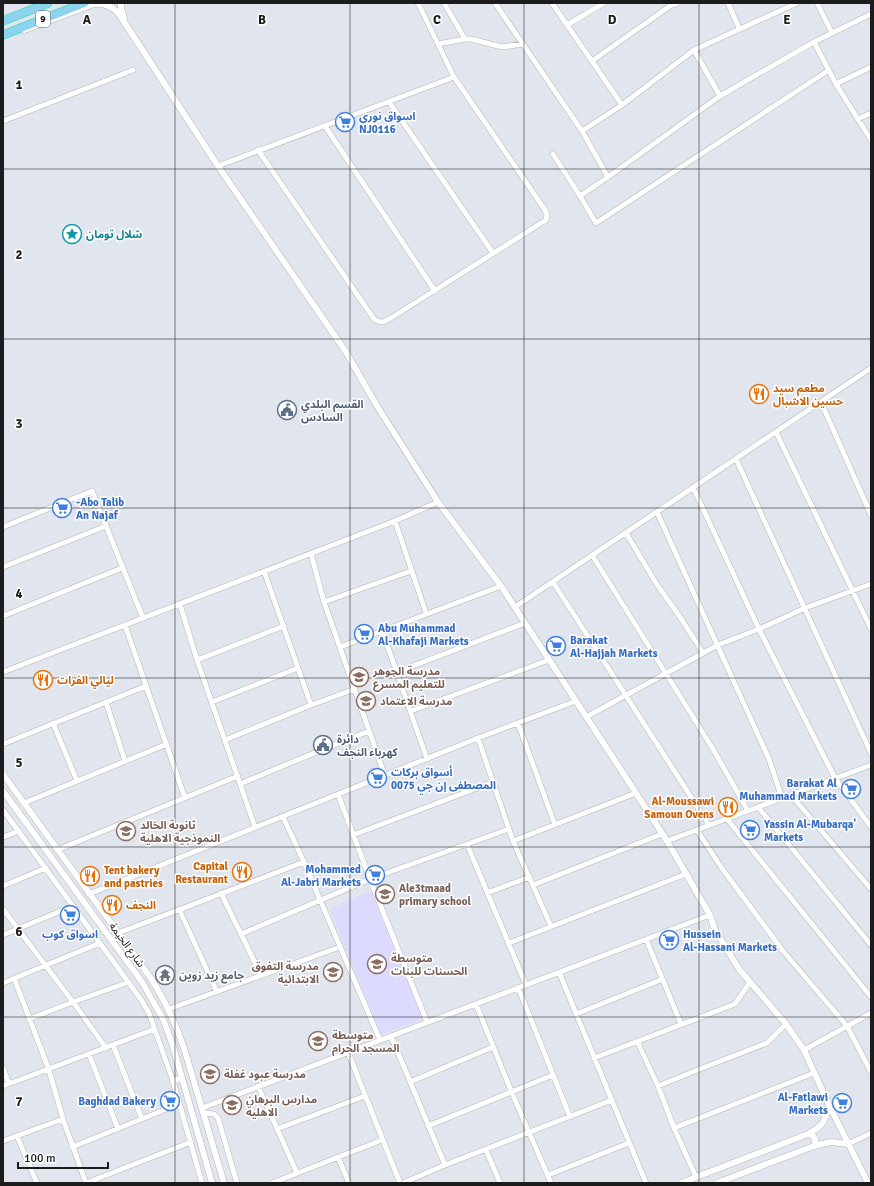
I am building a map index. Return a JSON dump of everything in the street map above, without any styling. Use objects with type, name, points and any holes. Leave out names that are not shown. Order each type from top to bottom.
[{"type":"highway","name":"9","points":[[3,21],[48,3]]},
{"type":"highway","name":"9","points":[[6,34],[84,3]]},
{"type":"street","points":[[121,3],[128,27]]},
{"type":"street","points":[[258,150],[374,319],[379,322],[384,322],[435,291],[546,220],[547,215],[541,204],[454,77],[418,3]]},
{"type":"street","points":[[444,3],[465,39]]},
{"type":"street","points":[[496,3],[582,132],[608,177]]},
{"type":"street","points":[[552,3],[622,105]]},
{"type":"street","points":[[567,25],[604,3]]},
{"type":"street","points":[[592,61],[670,6],[678,3]]},
{"type":"street","points":[[728,3],[739,28]]},
{"type":"street","points":[[582,132],[622,105],[694,50],[739,28],[797,3]]},
{"type":"street","points":[[817,3],[832,33]]},
{"type":"street","points":[[6,34],[32,28],[94,4],[110,6],[128,27],[218,166],[346,352],[381,412],[438,502],[515,607],[636,793],[667,841],[710,915],[715,930],[739,969],[786,1024],[804,1050],[829,1105],[868,1183]]},
{"type":"street","points":[[580,196],[720,96],[814,42],[871,14]]},
{"type":"street","points":[[438,44],[465,39],[472,39],[502,47],[523,44]]},
{"type":"street","points":[[814,42],[836,84],[871,140]]},
{"type":"street","points":[[694,50],[720,96]]},
{"type":"street","points":[[836,84],[871,67]]},
{"type":"street","points":[[3,121],[133,70]]},
{"type":"street","points":[[553,154],[596,223],[828,70]]},
{"type":"street","points":[[218,166],[454,77]]},
{"type":"street","points":[[389,102],[493,253]]},
{"type":"street","points":[[858,119],[871,113]]},
{"type":"street","points":[[325,126],[435,291]]},
{"type":"street","points":[[515,607],[871,368]]},
{"type":"street","points":[[821,402],[871,515]]},
{"type":"street","points":[[776,432],[871,629]]},
{"type":"street","points":[[736,459],[871,753]]},
{"type":"street","points":[[693,487],[759,629],[835,778],[871,827]]},
{"type":"street","points":[[3,527],[92,492],[142,618]]},
{"type":"street","points":[[3,672],[311,554],[395,521],[438,502]]},
{"type":"street","points":[[657,512],[769,759],[782,798]]},
{"type":"street","points":[[395,521],[426,613]]},
{"type":"street","points":[[3,567],[106,526]]},
{"type":"street","points":[[626,533],[656,583],[703,653]]},
{"type":"street","points":[[311,554],[324,602],[385,776]]},
{"type":"street","points":[[592,555],[713,749],[748,811]]},
{"type":"street","points":[[3,616],[122,568]]},
{"type":"street","points":[[264,571],[311,705]]},
{"type":"street","points":[[324,602],[412,571]]},
{"type":"street","points":[[553,582],[709,825]]},
{"type":"street","points":[[586,717],[718,645],[759,629],[805,608],[871,584]]},
{"type":"street","points":[[340,647],[500,586]]},
{"type":"street","points":[[180,604],[197,660],[255,827]]},
{"type":"street","points":[[397,672],[525,622]]},
{"type":"street","points":[[125,625],[185,798]]},
{"type":"street","points":[[197,660],[284,626]]},
{"type":"street","points":[[382,630],[427,759]]},
{"type":"street","points":[[411,712],[549,660]]},
{"type":"street","points":[[212,702],[298,668]]},
{"type":"street","points":[[3,744],[146,686]]},
{"type":"street","points":[[225,740],[354,689]]},
{"type":"street","points":[[90,894],[478,738],[576,701]]},
{"type":"street","points":[[106,702],[125,761]]},
{"type":"street","points":[[53,723],[77,781]]},
{"type":"street","points":[[518,723],[555,825]]},
{"type":"street","points":[[240,784],[290,762],[369,731]]},
{"type":"street","points":[[478,738],[513,841],[551,926]]},
{"type":"street","points":[[24,803],[166,744]]},
{"type":"street","points":[[667,841],[871,765]]},
{"type":"street","name":"شارع الخيمة","points":[[3,774],[150,977],[169,1009],[184,1048],[224,1183]]},
{"type":"street","points":[[58,850],[238,776]]},
{"type":"street","points":[[3,779],[17,793]]},
{"type":"street","points":[[353,835],[493,782]]},
{"type":"street","name":"شارع الخيمة","points":[[3,791],[142,982],[163,1018],[172,1043],[211,1180]]},
{"type":"street","points":[[513,841],[636,793]]},
{"type":"street","points":[[338,794],[427,1022]]},
{"type":"street","points":[[791,794],[871,889]]},
{"type":"street","points":[[758,807],[871,945]]},
{"type":"street","points":[[3,810],[145,1007],[155,1029],[173,1081],[202,1183]]},
{"type":"street","points":[[283,817],[321,901],[380,1040]]},
{"type":"street","points":[[727,818],[871,998]]},
{"type":"street","points":[[241,934],[370,879],[509,829]]},
{"type":"street","points":[[697,830],[721,867],[783,951],[847,1026],[871,1072]]},
{"type":"street","points":[[3,837],[18,831]]},
{"type":"street","points":[[533,885],[662,834]]},
{"type":"street","points":[[467,844],[526,985]]},
{"type":"street","points":[[118,933],[304,862]]},
{"type":"street","points":[[3,886],[46,868]]},
{"type":"street","points":[[509,943],[686,874]]},
{"type":"street","points":[[488,893],[530,877]]},
{"type":"street","points":[[221,893],[261,975]]},
{"type":"street","points":[[3,935],[73,906]]},
{"type":"street","points":[[3,909],[19,928],[106,1048]]},
{"type":"street","points":[[180,909],[217,992]]},
{"type":"street","points":[[202,1110],[258,1086],[710,915]]},
{"type":"street","points":[[646,939],[681,1024]]},
{"type":"street","points":[[3,983],[100,944]]},
{"type":"street","points":[[169,1009],[340,947]]},
{"type":"street","points":[[559,972],[646,1183]]},
{"type":"street","points":[[14,978],[49,1070],[72,1147],[86,1183],[190,1142]]},
{"type":"street","points":[[576,1014],[663,980]]},
{"type":"street","points":[[29,1019],[128,982]]},
{"type":"street","points":[[594,1058],[735,1004],[750,982]]},
{"type":"street","points":[[518,987],[570,1117]]},
{"type":"street","points":[[476,1004],[551,1183]]},
{"type":"street","points":[[804,1050],[871,1013]]},
{"type":"street","points":[[658,1086],[768,1043],[786,1024]]},
{"type":"street","points":[[3,1086],[155,1029]]},
{"type":"street","points":[[391,1036],[444,1165]]},
{"type":"street","points":[[637,1041],[658,1086],[674,1128],[696,1177]]},
{"type":"street","points":[[113,1045],[142,1119]]},
{"type":"street","points":[[410,1082],[493,1047]]},
{"type":"street","points":[[348,1052],[382,1140],[401,1183],[612,1100]]},
{"type":"street","points":[[89,1054],[118,1129]]},
{"type":"street","points":[[3,1068],[9,1084]]},
{"type":"street","points":[[674,1128],[814,1073]]},
{"type":"street","points":[[428,1126],[553,1075]]},
{"type":"street","points":[[173,1081],[182,1078]]},
{"type":"street","points":[[258,1086],[297,1173]]},
{"type":"street","points":[[277,1129],[365,1096]]},
{"type":"street","points":[[72,1147],[179,1104]]},
{"type":"street","points":[[681,1183],[808,1134],[820,1127],[826,1118],[829,1105]]},
{"type":"street","points":[[202,1110],[214,1114],[218,1118],[237,1183]]},
{"type":"street","points":[[3,1141],[63,1119]]},
{"type":"street","points":[[196,1128],[204,1135],[207,1134],[208,1131]]},
{"type":"street","points":[[717,1183],[814,1146],[831,1142],[848,1144],[871,1133]]},
{"type":"street","points":[[808,1134],[815,1138],[816,1142],[814,1146]]},
{"type":"street","points":[[17,1136],[37,1183]]},
{"type":"street","points":[[272,1183],[283,1181],[297,1173],[382,1140]]},
{"type":"street","points":[[548,1175],[630,1143]]},
{"type":"street","points":[[486,1150],[500,1183]]},
{"type":"street","points":[[338,1157],[349,1183]]},
{"type":"street","points":[[211,1180],[212,1171],[214,1168],[218,1168],[220,1171]]},
{"type":"shaded area","name":"متوسطة الحسنات للبنات","points":[[371,891],[423,1019],[381,1034],[330,909]]},
{"type":"place","name":"اسواق نوري NJ0116","points":[[345,122]]},
{"type":"place","name":"شلال تومان","points":[[72,234]]},
{"type":"place","name":"مطعم سيد حسين الاشبال","points":[[759,394]]},
{"type":"place","name":"القسم البلدي السادس","points":[[287,410]]},
{"type":"place","name":"-Abo Talib An Najaf","points":[[62,508]]},
{"type":"place","name":"Abu Muhammad Al-Khafaji Markets","points":[[364,634]]},
{"type":"place","name":"Barakat Al-Hajjah Markets","points":[[556,646]]},
{"type":"place","name":"مدرسة الجوهر للتعليم المسرع","points":[[359,677]]},
{"type":"place","name":"ليالي الفرات","points":[[43,680]]},
{"type":"place","name":"مدرسة الاعتماد","points":[[366,701]]},
{"type":"place","name":"دائرة كهرباء النجف","points":[[323,745]]},
{"type":"place","name":"أسواق بركات المصطفی إن جي 0075","points":[[377,778]]},
{"type":"place","name":"Barakat Al Muhammad Markets","points":[[851,789]]},
{"type":"place","name":"Al-Moussawi Samoun Ovens","points":[[728,807]]},
{"type":"place","name":"Yassin Al-Mubarqa' Markets","points":[[750,830]]},
{"type":"place","name":"ثانوية الخالد النموذجية الاهلية","points":[[126,831]]},
{"type":"place","name":"Capital Restaurant","points":[[242,872]]},
{"type":"place","name":"Mohammed Al-Jabri Markets","points":[[375,875]]},
{"type":"place","name":"Tent bakery and pastries","points":[[90,876]]},
{"type":"place","name":"Ale3tmaad primary school","points":[[385,894]]},
{"type":"place","name":"النجف","points":[[112,905]]},
{"type":"place","name":"اسواق كوب","points":[[70,915]]},
{"type":"place","name":"Hussein Al-Hassani Markets","points":[[669,940]]},
{"type":"place","name":"متوسطة الحسنات للبنات","points":[[377,964]]},
{"type":"place","name":"مدرسة التفوق الابتدائية","points":[[333,972]]},
{"type":"place","name":"جامع زيد زوين","points":[[165,975]]},
{"type":"place","name":"متوسطة المسجد الحرام","points":[[318,1041]]},
{"type":"place","name":"مدرسة عبود غفلة","points":[[210,1074]]},
{"type":"place","name":"Baghdad Bakery","points":[[170,1101]]},
{"type":"place","name":"Al-Fatlawi Markets","points":[[842,1103]]},
{"type":"place","name":"مدارس البرهان الاهلية","points":[[232,1105]]}]
